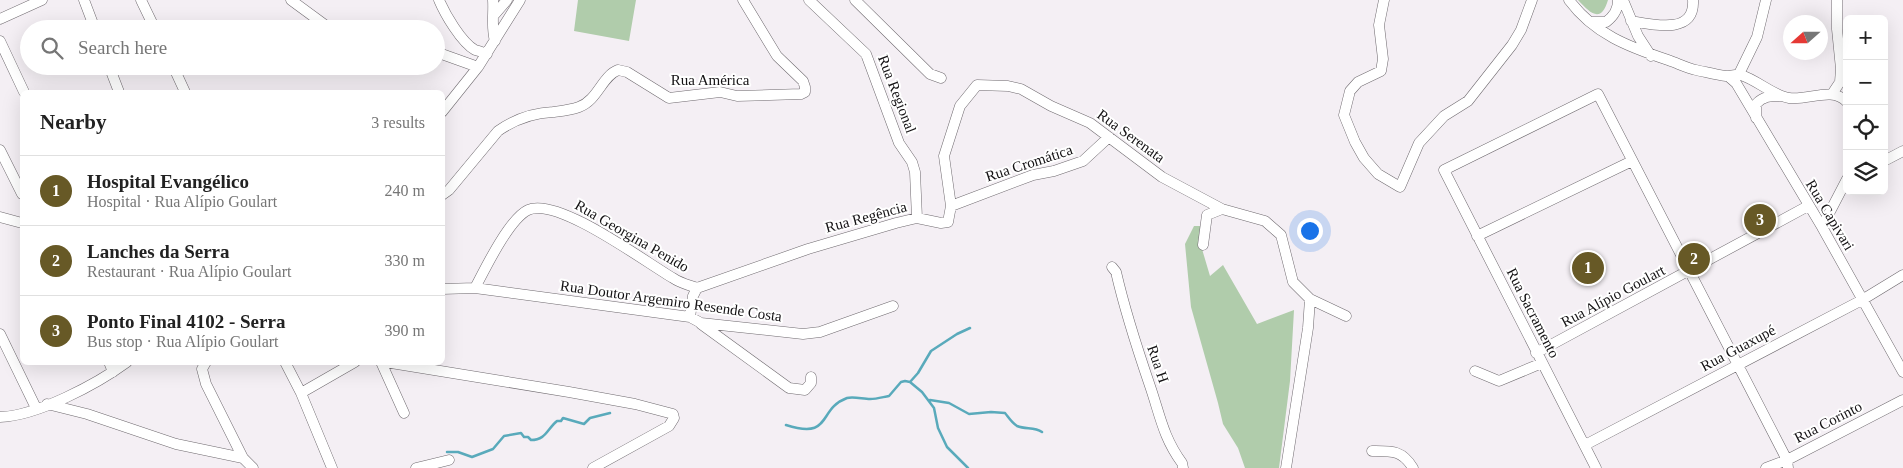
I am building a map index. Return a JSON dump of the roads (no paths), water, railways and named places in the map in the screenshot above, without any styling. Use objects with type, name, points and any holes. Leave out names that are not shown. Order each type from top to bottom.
[{"type":"street","points":[[0,19],[42,0]]},
{"type":"street","points":[[84,0],[92,20]]},
{"type":"street","points":[[141,0],[151,20]]},
{"type":"street","points":[[291,0],[318,20]]},
{"type":"street","points":[[439,0],[464,40],[474,49],[487,54]]},
{"type":"street","points":[[493,0],[495,14],[493,32],[495,41]]},
{"type":"street","points":[[495,14],[507,0]]},
{"type":"street","points":[[445,108],[478,67],[520,0]]},
{"type":"street","name":"Rua América","points":[[445,193],[498,131],[508,124],[533,114],[580,107],[595,96],[614,71],[622,70],[627,72],[668,98],[720,92],[737,96],[801,94],[805,92],[803,81],[777,56],[743,0]]},
{"type":"street","name":"Rua Regional","points":[[809,0],[866,54],[899,143],[912,162],[915,172],[917,218]]},
{"type":"street","points":[[855,0],[894,37],[909,55],[930,74],[941,78]]},
{"type":"street","points":[[1384,0],[1379,25],[1383,59],[1381,71],[1358,82],[1350,91],[1344,115],[1364,158],[1378,174],[1400,187],[1418,144],[1444,116],[1468,101],[1512,45],[1532,0]]},
{"type":"street","points":[[1569,0],[1576,10],[1590,22],[1628,47],[1694,70],[1728,76],[1739,74],[1760,83],[1781,96]]},
{"type":"street","points":[[1590,22],[1606,22],[1618,8],[1618,0]]},
{"type":"street","points":[[1623,0],[1638,36],[1651,56]]},
{"type":"street","points":[[1631,21],[1646,24],[1678,25],[1690,17],[1693,9],[1693,0]]},
{"type":"street","points":[[1739,74],[1757,37],[1766,0]]},
{"type":"street","points":[[1832,94],[1840,82],[1841,69],[1837,29],[1837,0]]},
{"type":"street","points":[[0,41],[23,90]]},
{"type":"street","points":[[445,55],[478,67]]},
{"type":"street","points":[[1841,69],[1843,74]]},
{"type":"street","points":[[112,75],[118,90]]},
{"type":"street","points":[[177,75],[184,90]]},
{"type":"street","name":"Rua Capivari","points":[[1728,76],[1736,83],[1822,227],[1903,372]]},
{"type":"street","name":"Rua Serenata","points":[[951,206],[944,156],[960,106],[977,85],[1008,86],[1021,89],[1051,106],[1090,123],[1162,177],[1222,208],[1265,221],[1277,230],[1284,242],[1293,282],[1310,299]]},
{"type":"street","name":"Rua Sacramento","points":[[1596,468],[1444,170],[1598,94],[1632,161]]},
{"type":"street","points":[[1757,121],[1756,104],[1760,99],[1768,96],[1808,98],[1832,94],[1839,95],[1843,98]]},
{"type":"street","name":"Rua Cromática","points":[[951,206],[1033,175],[1054,171],[1083,161],[1109,137]]},
{"type":"street","points":[[0,150],[20,190]]},
{"type":"street","points":[[1888,160],[1903,151]]},
{"type":"street","points":[[1477,236],[1632,161],[1787,464]]},
{"type":"street","points":[[1822,227],[1843,188]]},
{"type":"street","name":"Rua Regência","points":[[697,288],[826,243],[887,225],[917,218],[941,223],[948,222],[951,206]]},
{"type":"street","name":"Rua Alípio Goulart","points":[[1536,353],[1808,206]]},
{"type":"street","name":"Rua Georgina Penido","points":[[475,288],[498,247],[518,217],[534,208],[546,208],[574,218],[675,280],[697,288]]},
{"type":"street","points":[[1203,245],[1207,215],[1222,208]]},
{"type":"street","points":[[0,217],[20,223]]},
{"type":"street","name":"Rua H","points":[[1112,268],[1116,272],[1137,350],[1162,427],[1183,468]]},
{"type":"street","name":"Rua Guaxupé","points":[[1585,445],[1862,300],[1903,275]]},
{"type":"street","name":"Rua Doutor Argemiro Resende Costa","points":[[445,289],[475,288],[690,317],[701,323],[803,334],[820,332],[893,306]]},
{"type":"street","points":[[690,317],[693,296],[697,288]]},
{"type":"street","points":[[1286,468],[1308,328],[1310,299],[1346,316]]},
{"type":"street","points":[[701,323],[789,388],[805,390],[811,383],[811,377]]},
{"type":"street","points":[[0,334],[36,408]]},
{"type":"street","points":[[1475,372],[1499,381],[1542,363]]},
{"type":"street","points":[[204,365],[202,369],[206,384],[243,458],[253,468]]},
{"type":"street","points":[[286,365],[301,394],[332,468]]},
{"type":"street","points":[[301,394],[349,365]]},
{"type":"street","points":[[382,365],[404,412]]},
{"type":"street","points":[[410,365],[610,399],[673,414],[674,418],[669,426],[593,468]]},
{"type":"street","points":[[0,417],[18,415],[65,397],[111,367]]},
{"type":"street","points":[[65,397],[87,414]]},
{"type":"street","name":"Rua Corinto","points":[[1766,468],[1787,464],[1903,400]]},
{"type":"street","points":[[47,404],[87,414],[176,444],[243,458]]},
{"type":"street","points":[[1372,451],[1397,452],[1407,458],[1413,468]]},
{"type":"street","points":[[416,468],[449,460]]},
{"type":"waterway","points":[[910,382],[918,373],[931,351],[970,328]]},
{"type":"waterway","points":[[786,425],[801,429],[811,429],[818,426],[831,409],[847,398],[873,399],[889,396],[901,382],[910,382],[922,392],[934,408],[938,428],[947,447],[968,468]]},
{"type":"waterway","points":[[930,400],[949,403],[969,414],[1005,413],[1017,426],[1036,429],[1042,432]]},
{"type":"waterway","points":[[447,452],[458,452],[472,457],[493,449],[504,436],[521,433],[524,437],[536,440],[563,418],[584,424],[590,418],[610,413]]},
{"type":"place","name":"Ponto Final 4102 - Serra","points":[[1760,220]]},
{"type":"place","name":"Lanches da Serra","points":[[1694,259]]},
{"type":"place","name":"Hospital Evangélico","points":[[1588,268]]}]
